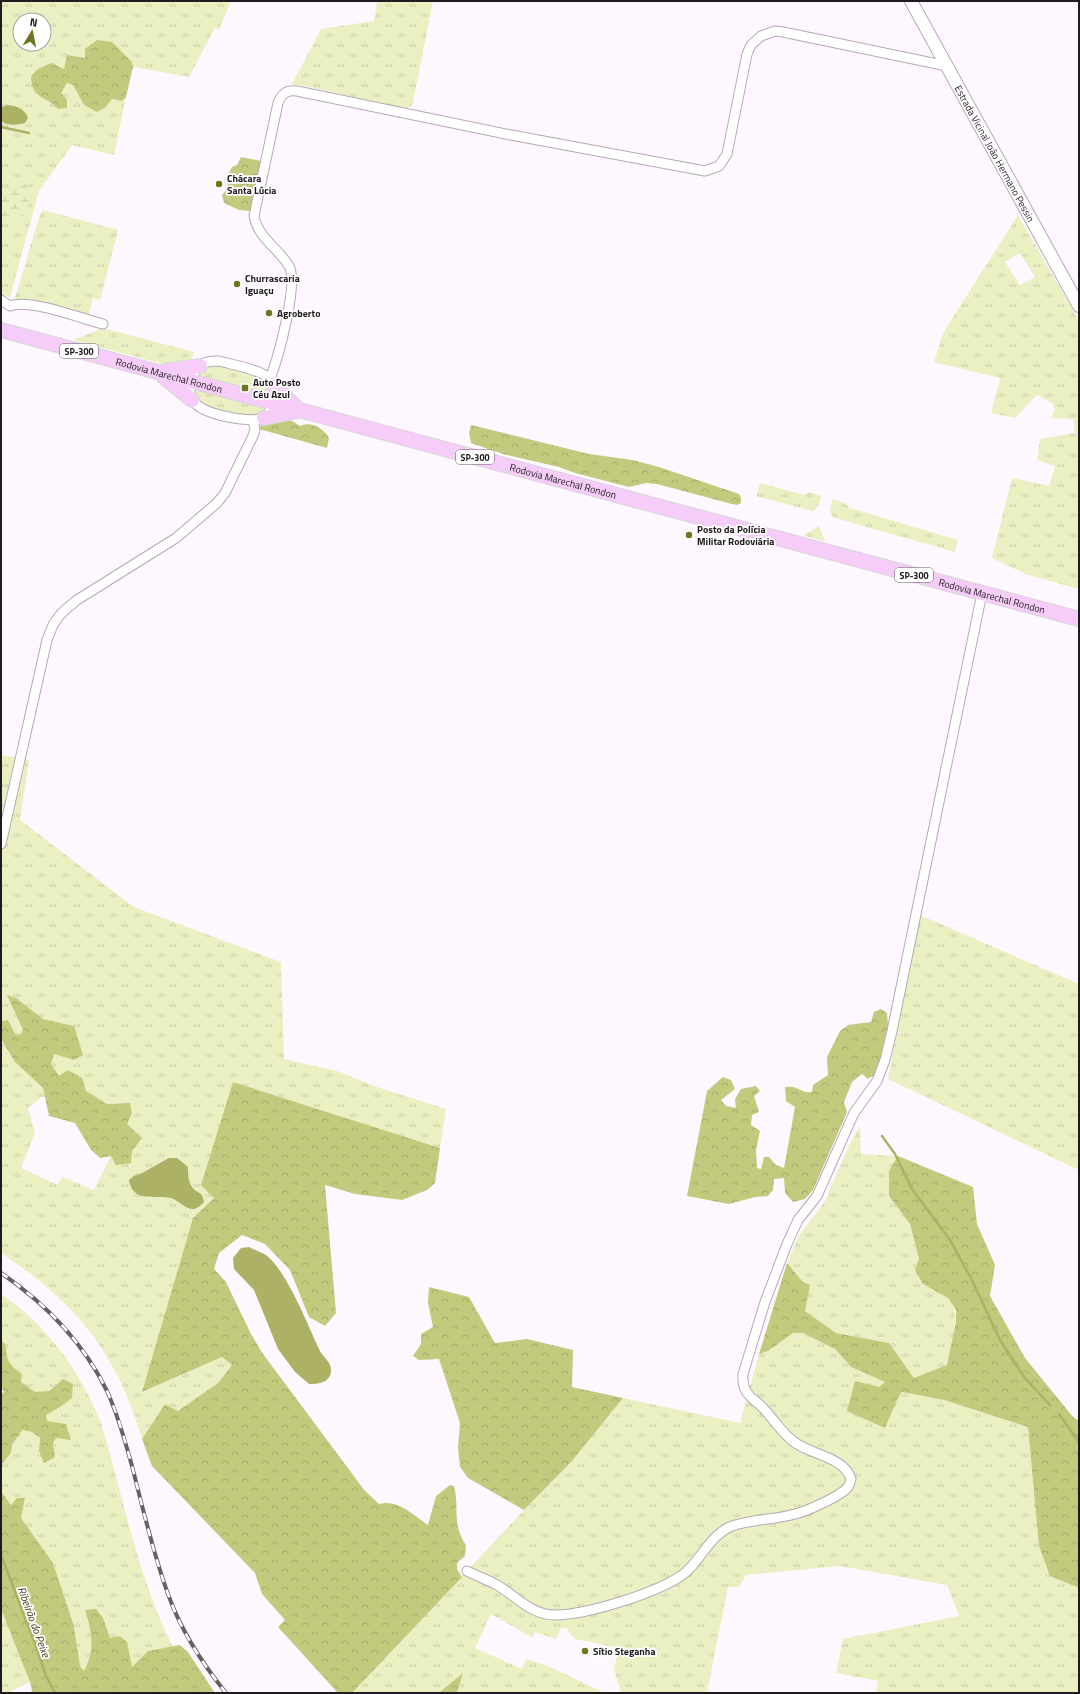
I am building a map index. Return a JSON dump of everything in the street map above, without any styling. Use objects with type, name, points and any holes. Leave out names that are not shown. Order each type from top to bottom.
[{"type":"main road","name":"Estrada Vicinal João Hermano Pessin","points":[[911,1],[1079,306]]},
{"type":"main road","name":"Rodovia Marechal Rondon","points":[[1,330],[1079,619]]},
{"type":"main road","points":[[157,372],[200,366]]},
{"type":"main road","points":[[157,372],[176,385],[192,400]]},
{"type":"main road","points":[[272,382],[287,399],[301,410]]},
{"type":"main road","points":[[259,419],[301,410]]},
{"type":"street","points":[[1,844],[42,655],[54,624],[66,609],[77,600],[176,538],[217,504],[225,493],[253,436],[259,419],[272,408],[274,403],[275,397],[272,382],[293,281],[289,266],[260,233],[254,216],[278,104],[283,93],[297,91],[489,131],[705,171],[719,166],[727,154],[744,62],[751,45],[767,32],[783,32],[947,66]]},
{"type":"street","points":[[1,300],[10,306],[15,304],[29,304],[103,324]]},
{"type":"street","points":[[259,419],[240,420],[209,411],[197,405],[192,400],[189,387],[191,381],[200,366],[208,362],[219,361],[258,372],[272,382]]},
{"type":"street","points":[[467,1571],[497,1585],[535,1611],[553,1615],[569,1615],[611,1604],[670,1582],[691,1567],[707,1546],[726,1529],[741,1523],[795,1514],[825,1501],[845,1490],[850,1485],[851,1479],[845,1467],[838,1462],[814,1453],[794,1441],[744,1391],[742,1384],[743,1374],[765,1302],[787,1244],[798,1220],[817,1196],[849,1122],[872,1090],[882,1070],[892,1031],[982,593]]},
{"type":"green space","points":[[1,1],[231,1],[219,30],[215,28],[189,77],[133,67],[132,62],[118,48],[85,58],[64,69],[36,95],[52,101],[59,109],[61,93],[67,83],[73,85],[84,105],[106,107],[112,99],[122,101],[126,97],[114,155],[72,145],[39,191],[10,297],[1,294]]},
{"type":"green space","points":[[377,1],[433,1],[413,103],[411,106],[406,109],[292,84],[321,29],[374,21]]},
{"type":"green space","points":[[97,40],[112,42],[132,62],[133,67],[126,97],[122,101],[112,99],[106,107],[97,112],[84,105],[73,85],[67,83],[61,93],[67,100],[67,108],[58,109],[34,90],[31,76],[38,69],[51,63],[64,69],[67,55],[85,58],[85,49]]},
{"type":"green space","points":[[241,157],[261,161],[250,211],[239,210],[224,203],[222,195],[228,188],[227,177],[232,167],[237,165]]},
{"type":"green space","points":[[18,183],[25,184],[30,189],[29,200],[25,212],[21,218],[1,216],[1,189]]},
{"type":"green space","points":[[43,210],[118,230],[100,300],[93,298],[88,317],[21,301],[15,298],[39,217]]},
{"type":"green space","points":[[1018,215],[1079,321],[1079,589],[1028,575],[992,558],[1012,478],[1049,486],[1055,466],[1037,460],[1040,439],[1075,433],[1073,419],[1051,418],[1055,409],[1052,403],[1037,395],[1015,418],[991,413],[1000,378],[934,362],[943,333]],"holes":[[[1020,253],[1035,277],[1020,285],[1005,262]]]},
{"type":"green space","points":[[103,328],[194,352],[191,361],[168,365],[73,340]]},
{"type":"green space","points":[[215,364],[247,372],[257,376],[264,382],[268,389],[269,400],[264,413],[257,418],[212,410],[199,402],[193,390],[197,377],[205,367]]},
{"type":"green space","points":[[280,418],[292,421],[300,426],[308,424],[320,428],[329,438],[327,448],[259,429],[263,422]]},
{"type":"green space","points":[[471,425],[589,454],[633,460],[659,467],[739,494],[741,503],[737,505],[732,504],[657,484],[646,483],[629,487],[575,473],[559,467],[503,454],[471,443],[469,433]]},
{"type":"green space","points":[[760,483],[804,495],[809,492],[821,496],[820,503],[816,509],[812,511],[756,496]]},
{"type":"green space","points":[[833,499],[845,503],[850,508],[958,540],[955,552],[835,518],[830,512]]},
{"type":"green space","points":[[819,526],[825,541],[805,536],[806,534]]},
{"type":"green space","points":[[1,755],[29,760],[20,820],[134,907],[281,962],[284,1059],[337,1071],[377,1087],[446,1109],[440,1148],[233,1082],[214,1198],[193,1218],[143,1392],[222,1357],[232,1365],[218,1383],[178,1411],[164,1405],[142,1439],[132,1408],[120,1380],[106,1355],[90,1332],[72,1311],[51,1291],[28,1272],[1,1253],[1,1039],[15,1062],[43,1088],[45,1097],[41,1097],[28,1108],[35,1133],[21,1168],[58,1185],[62,1177],[94,1190],[132,1113],[130,1103],[107,1104],[59,1076],[51,1064],[54,1054],[74,1060],[74,1026],[43,1019],[8,996],[23,1030],[21,1034],[16,1035],[8,1020],[1,1022]]},
{"type":"green space","points":[[920,915],[1079,984],[1079,1170],[888,1079]]},
{"type":"green space","points":[[7,995],[16,998],[43,1019],[74,1026],[83,1055],[74,1060],[54,1054],[51,1064],[59,1076],[68,1070],[82,1078],[86,1091],[107,1104],[130,1103],[132,1113],[127,1124],[142,1138],[132,1151],[131,1163],[116,1165],[111,1156],[100,1158],[91,1150],[75,1123],[49,1116],[43,1088],[15,1062],[1,1039],[2,1021],[8,1020],[16,1035],[21,1034],[23,1030]]},
{"type":"green space","points":[[881,1009],[887,1013],[888,1025],[880,1059],[874,1075],[868,1079],[862,1074],[852,1082],[844,1102],[847,1112],[813,1190],[805,1199],[793,1202],[785,1193],[784,1178],[774,1179],[773,1190],[768,1196],[755,1197],[729,1204],[687,1196],[707,1091],[723,1077],[731,1080],[735,1089],[721,1100],[726,1106],[736,1108],[735,1099],[741,1089],[756,1086],[760,1091],[754,1096],[759,1112],[752,1115],[751,1125],[760,1131],[756,1150],[757,1168],[761,1169],[764,1157],[769,1157],[776,1165],[784,1168],[795,1107],[786,1101],[785,1087],[794,1087],[805,1092],[812,1092],[813,1085],[828,1075],[827,1057],[840,1031],[848,1025],[871,1022],[874,1012]]},
{"type":"green space","points":[[233,1082],[440,1148],[435,1183],[427,1190],[402,1200],[355,1194],[325,1185],[336,1313],[325,1326],[309,1317],[290,1270],[265,1244],[242,1235],[219,1253],[214,1269],[226,1282],[251,1334],[263,1354],[365,1491],[379,1504],[386,1503],[399,1506],[428,1525],[436,1496],[450,1485],[454,1486],[456,1494],[457,1522],[461,1537],[466,1545],[465,1556],[457,1563],[457,1569],[462,1577],[352,1693],[338,1693],[278,1627],[285,1620],[262,1594],[255,1573],[152,1466],[142,1439],[165,1404],[178,1411],[218,1383],[232,1365],[222,1357],[142,1392],[193,1218],[214,1198],[201,1185]]},
{"type":"green space","points":[[860,1126],[861,1154],[898,1156],[889,1171],[889,1196],[910,1224],[923,1284],[947,1298],[952,1304],[955,1312],[955,1330],[947,1366],[914,1378],[889,1343],[836,1333],[805,1311],[803,1282],[787,1263],[799,1235],[824,1203],[849,1145]]},
{"type":"green space","points":[[898,1156],[973,1187],[977,1224],[995,1265],[990,1296],[1025,1358],[1073,1417],[1079,1421],[1079,1588],[1050,1576],[1039,1546],[1028,1427],[944,1400],[902,1392],[885,1428],[847,1411],[855,1381],[879,1387],[885,1382],[851,1367],[835,1349],[803,1333],[793,1333],[768,1351],[759,1354],[787,1263],[803,1282],[810,1285],[805,1311],[836,1333],[889,1343],[914,1378],[947,1365],[956,1322],[956,1310],[948,1298],[923,1284],[915,1270],[919,1259],[910,1224],[889,1196],[889,1171]]},
{"type":"green space","points":[[429,1287],[469,1297],[495,1343],[527,1339],[573,1350],[572,1387],[623,1398],[572,1461],[524,1510],[468,1478],[460,1467],[458,1447],[460,1423],[439,1359],[419,1360],[413,1356],[421,1344],[421,1334],[433,1327],[428,1303]]},
{"type":"green space","points":[[1,1294],[34,1320],[61,1351],[83,1385],[101,1423],[140,1565],[173,1647],[148,1651],[132,1668],[110,1638],[103,1618],[85,1610],[90,1627],[91,1648],[85,1672],[80,1666],[74,1626],[53,1563],[21,1518],[25,1498],[11,1505],[1,1491],[1,1465],[11,1453],[12,1445],[22,1430],[32,1432],[40,1438],[39,1451],[53,1443],[56,1437],[47,1421],[46,1414],[60,1407],[63,1379],[48,1391],[35,1393],[21,1382],[22,1374],[14,1368],[8,1359],[6,1345],[1,1340]]},
{"type":"green space","points":[[793,1333],[803,1333],[835,1349],[851,1367],[885,1382],[879,1387],[885,1427],[902,1392],[944,1400],[1028,1427],[1039,1546],[1050,1576],[1079,1588],[1079,1693],[876,1693],[878,1681],[836,1673],[843,1639],[959,1616],[947,1585],[840,1566],[746,1575],[739,1587],[728,1587],[707,1693],[621,1693],[614,1669],[619,1648],[575,1639],[566,1628],[561,1628],[556,1639],[535,1632],[533,1638],[491,1614],[475,1648],[522,1669],[526,1659],[548,1666],[605,1693],[352,1693],[572,1461],[623,1398],[740,1423],[759,1354],[768,1351]]},
{"type":"green space","points":[[1,1340],[6,1345],[8,1359],[14,1368],[22,1374],[21,1382],[35,1392],[49,1391],[63,1379],[73,1384],[72,1398],[46,1415],[47,1421],[66,1424],[71,1440],[56,1438],[53,1443],[55,1457],[44,1463],[39,1451],[40,1438],[32,1432],[22,1430],[12,1445],[11,1453],[1,1465],[1,1394],[4,1392],[1,1387]]},
{"type":"green space","points":[[1,1491],[11,1505],[17,1498],[25,1498],[21,1518],[53,1563],[74,1626],[80,1666],[84,1671],[90,1656],[91,1648],[91,1633],[85,1610],[96,1609],[103,1618],[110,1638],[120,1636],[127,1642],[132,1667],[148,1651],[180,1645],[188,1652],[215,1693],[31,1693],[32,1690],[30,1682],[1,1609]]},
{"type":"green space","points":[[1,1609],[30,1682],[9,1693],[1,1693]]},
{"type":"green space","points":[[463,1673],[457,1693],[439,1693],[440,1692]]},
{"type":"shaded area","points":[[7,105],[17,107],[24,112],[28,118],[25,123],[13,125],[1,121],[1,108]]},
{"type":"shaded area","points":[[169,1158],[177,1158],[188,1167],[188,1177],[191,1185],[201,1194],[204,1202],[197,1208],[188,1208],[171,1198],[140,1195],[131,1188],[129,1180],[134,1176]]},
{"type":"shaded area","points":[[249,1247],[266,1255],[282,1273],[320,1351],[331,1366],[331,1373],[324,1381],[309,1384],[295,1372],[278,1349],[254,1290],[234,1269],[233,1258],[241,1248]]},
{"type":"waterway","points":[[1,127],[29,133]]},
{"type":"waterway","points":[[882,1136],[895,1154],[912,1189],[950,1240],[971,1278],[1000,1340],[1024,1377],[1050,1405]]},
{"type":"waterway","points":[[1059,1414],[1079,1442]]},
{"type":"waterway","name":"Ribeirão do Peixe","points":[[1,1555],[46,1676],[55,1693]]},
{"type":"railway","points":[[1,1273],[33,1298],[62,1325],[87,1356],[107,1391],[115,1409],[124,1438],[153,1547],[173,1608],[193,1646],[226,1693]]},
{"type":"place","name":"Chácara Santa Lúcia","points":[[219,184]]},
{"type":"place","name":"Churrascaria Iguaçu","points":[[237,284]]},
{"type":"place","name":"Agroberto","points":[[269,313]]},
{"type":"place","name":"Auto Posto Céu Azul","points":[[245,388]]},
{"type":"place","name":"Posto da Polícia Militar Rodoviária","points":[[689,535]]},
{"type":"place","name":"Sítio Steganha","points":[[585,1651]]}]
